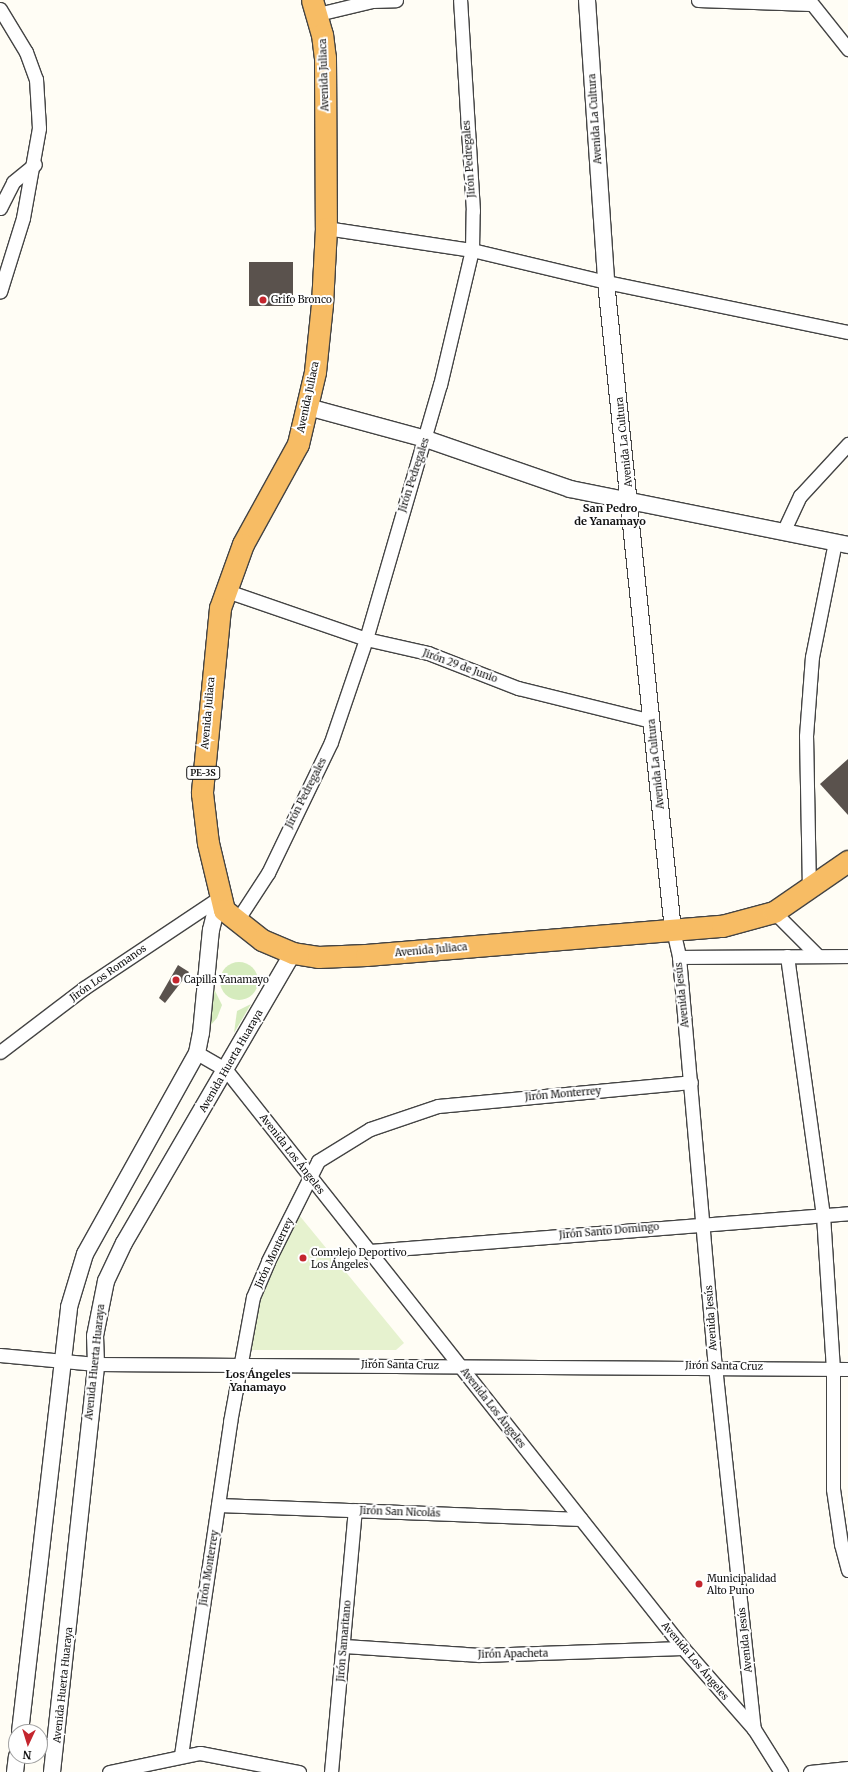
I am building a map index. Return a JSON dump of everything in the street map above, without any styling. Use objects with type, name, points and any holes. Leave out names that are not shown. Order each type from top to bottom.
[{"type":"highway","name":"Avenida Juliaca","points":[[315,7],[325,58],[326,228],[322,304],[308,407],[298,444],[258,513],[224,590],[213,655],[202,793],[208,843],[219,898],[224,910],[236,922],[262,940],[293,953],[342,957],[722,926],[774,912],[809,890],[848,860]]},
{"type":"street","points":[[315,7],[396,0]]},
{"type":"street","name":"Jirón Pedregales","points":[[236,922],[260,886],[311,787],[366,639],[395,535],[426,439],[472,250],[473,211],[460,0]]},
{"type":"street","name":"Avenida La Cultura","points":[[587,0],[606,282],[630,501],[673,930]]},
{"type":"street","points":[[698,0],[809,2],[848,49]]},
{"type":"street","points":[[0,9],[26,52],[36,79],[39,128],[35,164],[23,218],[0,292]]},
{"type":"street","points":[[0,208],[13,182],[35,164]]},
{"type":"street","points":[[326,228],[472,250],[606,282],[848,332]]},
{"type":"street","points":[[308,407],[426,439],[570,489],[784,530],[842,544],[812,657],[806,736],[809,890]]},
{"type":"street","points":[[784,530],[800,496],[848,444]]},
{"type":"street","name":"Jirón 29 de Junio","points":[[224,590],[366,639],[428,653],[518,688],[652,721]]},
{"type":"street","points":[[21,1724],[63,1361],[64,1331],[81,1263],[197,1053],[202,1033],[211,930],[219,898]]},
{"type":"street","name":"Jirón Los Romanos","points":[[0,1052],[84,988],[219,898]]},
{"type":"street","points":[[774,912],[817,955]]},
{"type":"street","name":"Avenida Jesús","points":[[673,930],[679,957],[704,1223],[715,1366],[754,1729]]},
{"type":"street","name":"Avenida Huerta Huaraya","points":[[52,1772],[96,1364],[96,1330],[110,1268],[293,953]]},
{"type":"street","points":[[787,956],[823,1215],[833,1369],[833,1489],[841,1544],[848,1570]]},
{"type":"street","points":[[679,957],[848,956]]},
{"type":"street","name":"Avenida Los Ángeles","points":[[197,1053],[226,1070],[682,1648],[754,1729],[781,1772]]},
{"type":"street","name":"Jirón Monterrey","points":[[181,1755],[230,1422],[259,1280],[318,1161],[345,1142],[417,1111],[455,1104],[691,1082]]},
{"type":"street","name":"Jirón Santo Domingo","points":[[370,1251],[704,1223],[848,1213]]},
{"type":"street","name":"Jirón Santa Cruz","points":[[2,1353],[96,1364],[243,1363],[460,1366],[715,1366],[848,1369]]},
{"type":"street","name":"Jirón San Nicolás","points":[[218,1505],[581,1519]]},
{"type":"street","name":"Jirón Samaritano","points":[[331,1772],[356,1510]]},
{"type":"street","name":"Jirón Apacheta","points":[[344,1646],[480,1655],[682,1648]]},
{"type":"street","points":[[109,1772],[181,1755],[219,1754],[299,1772]]},
{"type":"street","points":[[810,1772],[848,1768]]},
{"type":"green space","points":[[239,962],[249,965],[255,971],[258,981],[255,991],[249,997],[239,1000],[229,997],[223,991],[220,981],[223,971],[229,965]]},
{"type":"green space","points":[[214,989],[222,1005],[217,1018],[210,1026]]},
{"type":"green space","points":[[251,1004],[234,1033],[237,1011]]},
{"type":"green space","name":"Complejo Deportivo Los Ángeles","points":[[293,1215],[299,1215],[404,1343],[396,1350],[241,1350],[252,1300]]},
{"type":"building","points":[[249,262],[293,262],[293,306],[249,306]]},
{"type":"building","points":[[848,759],[848,815],[820,784]]},
{"type":"building","name":"Capilla Yanamayo","points":[[178,965],[189,972],[165,1003],[159,998]]},
{"type":"place","name":"Grifo Bronco","points":[[263,300]]},
{"type":"place","name":"Capilla Yanamayo","points":[[176,980]]},
{"type":"place","name":"Complejo Deportivo Los Ángeles","points":[[303,1258]]},
{"type":"place","name":"Municipalidad Alto Puno","points":[[699,1584]]},
{"type":"district","name":"San Pedro de Yanamayo","points":[[610,515]]},
{"type":"district","name":"Los Ángeles Yanamayo","points":[[258,1381]]}]
